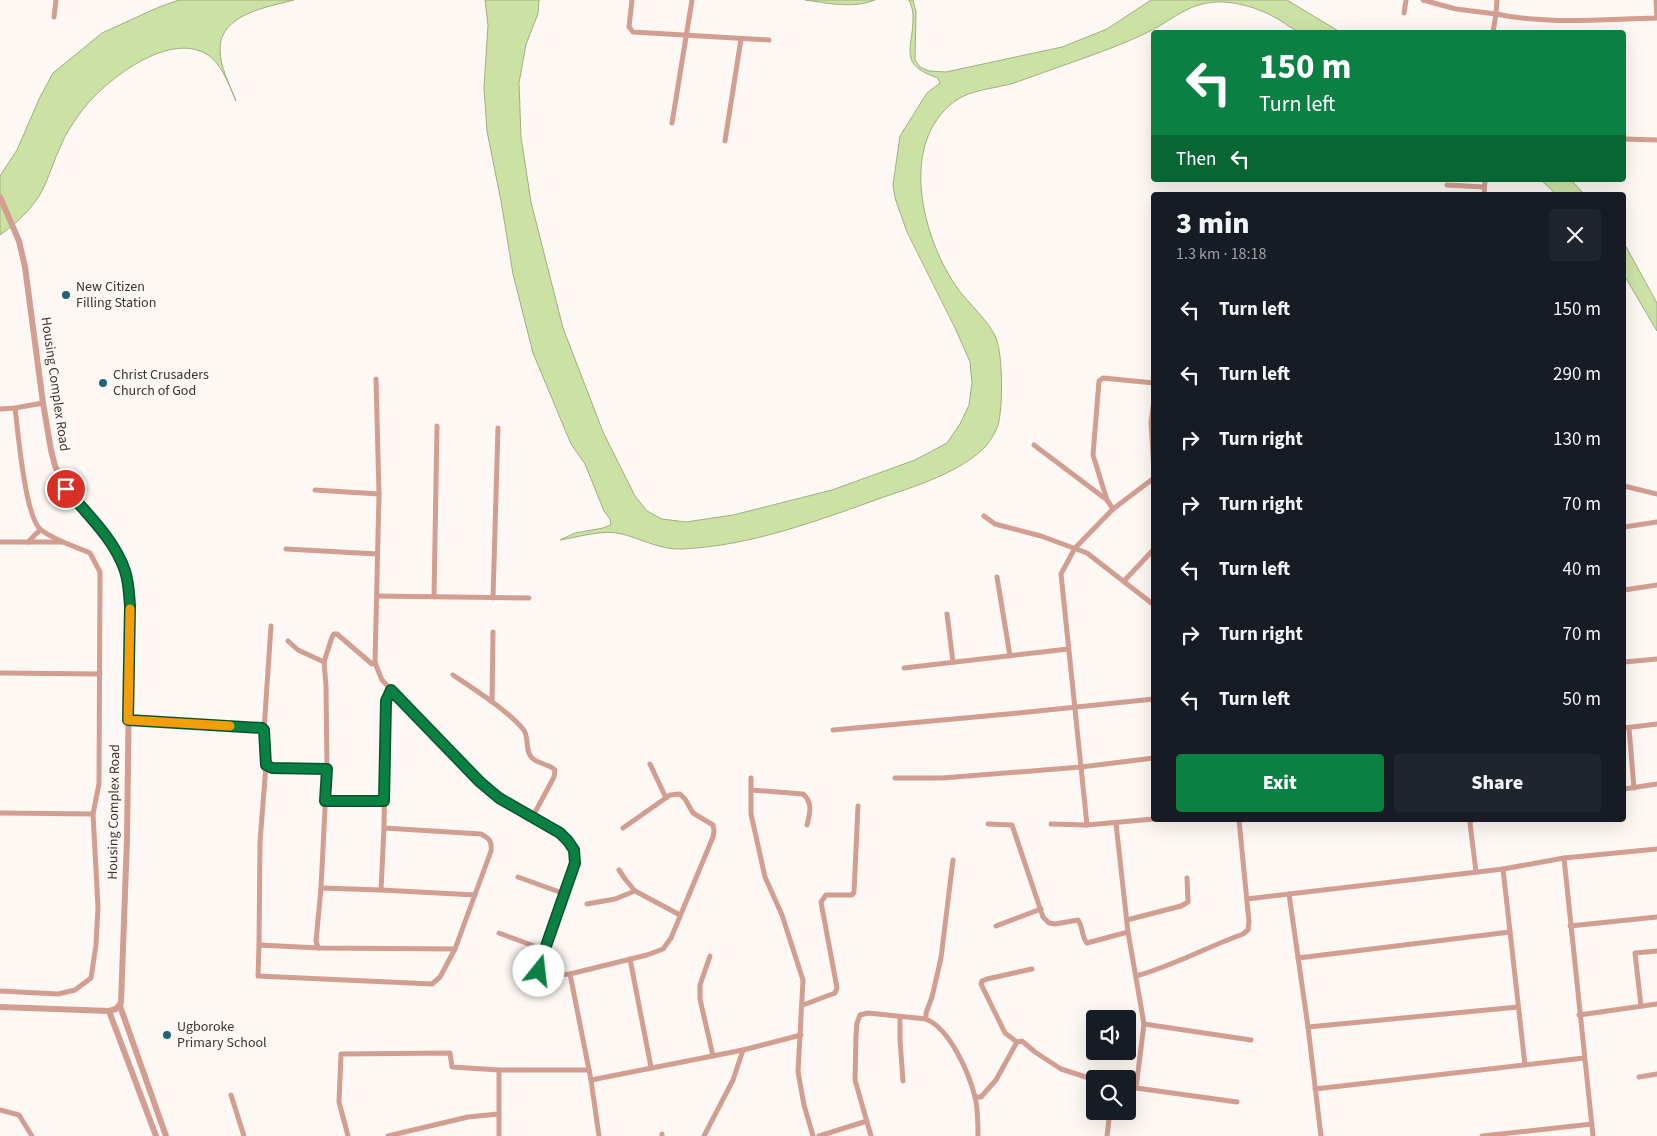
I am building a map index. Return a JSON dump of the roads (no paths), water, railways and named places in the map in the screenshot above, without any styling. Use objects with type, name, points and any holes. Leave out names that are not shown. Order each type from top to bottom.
[{"type":"street","points":[[54,17],[56,0]]},
{"type":"street","points":[[632,0],[629,23],[631,31],[769,40]]},
{"type":"street","points":[[672,123],[692,0]]},
{"type":"street","points":[[1404,13],[1406,0]]},
{"type":"street","points":[[1424,0],[1456,9],[1513,18],[1566,20],[1656,18]]},
{"type":"street","points":[[1493,30],[1497,0]]},
{"type":"street","points":[[1656,0],[1657,23]]},
{"type":"street","points":[[725,140],[741,39]]},
{"type":"street","points":[[1626,140],[1657,140]]},
{"type":"street","points":[[1484,192],[1485,182]]},
{"type":"street","points":[[1447,184],[1484,187]]},
{"type":"street","name":"Housing Complex Road","points":[[0,197],[19,241],[26,276],[51,450],[60,478],[66,489],[103,534],[120,560],[126,573],[129,588],[127,839],[120,1006]]},
{"type":"street","points":[[1113,509],[1107,500],[1093,456],[1099,381],[1103,378],[1151,383]]},
{"type":"street","points":[[376,379],[379,494],[375,663],[382,680],[480,782],[499,798],[560,833],[574,850],[575,863],[544,950],[539,971],[551,974],[570,974],[647,955],[663,949],[671,938],[713,837],[713,825],[693,813],[680,794],[670,795],[623,828]]},
{"type":"street","points":[[0,409],[43,403]]},
{"type":"street","points":[[0,991],[58,994],[75,990],[91,978],[96,945],[98,908],[92,814],[100,784],[100,572],[90,553],[40,530],[32,515],[25,482],[15,408]]},
{"type":"street","points":[[434,597],[438,426]]},
{"type":"street","points":[[493,598],[498,428]]},
{"type":"street","points":[[1034,445],[1107,500]]},
{"type":"street","points":[[1086,825],[1061,574],[1075,548],[1113,509],[1151,480]]},
{"type":"street","points":[[1626,486],[1657,494]]},
{"type":"street","points":[[315,490],[379,494]]},
{"type":"street","points":[[984,516],[995,524],[1041,536],[1087,553],[1151,603]]},
{"type":"street","points":[[1626,527],[1657,522]]},
{"type":"street","points":[[28,542],[40,530]]},
{"type":"street","points":[[0,542],[63,542]]},
{"type":"street","points":[[286,549],[377,554]]},
{"type":"street","points":[[1124,581],[1151,552]]},
{"type":"street","points":[[997,577],[1010,656]]},
{"type":"street","points":[[1626,590],[1657,585]]},
{"type":"street","points":[[377,596],[529,598]]},
{"type":"street","points":[[947,614],[953,662]]},
{"type":"street","points":[[271,626],[264,730],[266,765],[260,842],[258,976],[432,984],[440,977],[455,949],[491,851],[492,843],[489,838],[481,834],[384,828]]},
{"type":"street","points":[[492,702],[493,632]]},
{"type":"street","points":[[319,948],[316,945],[316,941],[321,888],[327,769],[324,662],[334,634],[337,634],[372,664],[375,663]]},
{"type":"street","points":[[288,641],[304,653],[324,662]]},
{"type":"street","points":[[904,668],[1068,649]]},
{"type":"street","points":[[1626,662],[1657,658]]},
{"type":"street","points":[[0,673],[100,674]]},
{"type":"street","points":[[452,675],[492,702],[525,732],[528,752],[533,759],[556,770],[532,818]]},
{"type":"street","points":[[381,890],[386,701],[391,690]]},
{"type":"street","points":[[833,730],[1151,698]]},
{"type":"street","points":[[128,720],[259,727],[264,730]]},
{"type":"street","points":[[1634,788],[1627,728],[1657,724]]},
{"type":"street","points":[[895,778],[942,778],[1081,767],[1151,758]]},
{"type":"street","points":[[650,764],[666,798]]},
{"type":"street","points":[[266,765],[272,768],[327,769]]},
{"type":"street","points":[[750,778],[751,814],[765,876],[782,915],[804,980],[798,1072],[804,1105],[813,1136]]},
{"type":"street","points":[[1626,789],[1657,784]]},
{"type":"street","points":[[751,790],[803,794],[808,797],[810,804],[807,825]]},
{"type":"street","points":[[325,801],[384,801]]},
{"type":"street","points":[[802,1005],[835,993],[837,988],[821,902],[826,895],[852,895],[854,892],[858,806]]},
{"type":"street","points":[[0,813],[92,814]]},
{"type":"street","points":[[1051,824],[1116,824],[1151,819]]},
{"type":"street","points":[[1136,976],[1161,969],[1194,953],[1243,934],[1248,930],[1250,922],[1239,822]]},
{"type":"street","points":[[1471,822],[1476,872]]},
{"type":"street","points":[[988,824],[1012,824],[1043,917],[1049,923],[1054,924],[1078,920],[1087,943],[1128,932]]},
{"type":"street","points":[[1116,824],[1128,932],[1144,1024],[1136,1088],[1237,1102]]},
{"type":"street","points":[[1247,899],[1502,869],[1564,858],[1657,849]]},
{"type":"street","points":[[1564,858],[1593,1136]]},
{"type":"street","points":[[926,1019],[941,958],[953,860]]},
{"type":"street","points":[[1502,869],[1525,1065]]},
{"type":"street","points":[[620,870],[624,879],[635,891],[680,915]]},
{"type":"street","points":[[518,878],[565,894]]},
{"type":"street","points":[[1127,920],[1181,906],[1188,902],[1187,878]]},
{"type":"street","points":[[321,888],[475,895]]},
{"type":"street","points":[[587,904],[615,899],[635,891]]},
{"type":"street","points":[[1289,894],[1321,1136]]},
{"type":"street","points":[[996,926],[1041,908]]},
{"type":"street","points":[[1570,926],[1657,917]]},
{"type":"street","points":[[1298,958],[1510,932]]},
{"type":"street","points":[[499,933],[544,950]]},
{"type":"street","points":[[259,945],[319,948],[455,949]]},
{"type":"street","points":[[1641,1006],[1635,953],[1657,951]]},
{"type":"street","points":[[710,956],[700,985],[700,999],[713,1056]]},
{"type":"street","points":[[630,959],[651,1067]]},
{"type":"street","points":[[1032,969],[987,979],[982,981],[981,984],[1005,1033],[1017,1042],[1022,1041],[1035,1052],[1061,1068],[1086,1077]]},
{"type":"street","points":[[570,974],[591,1080],[599,1136]]},
{"type":"street","points":[[1580,1014],[1657,1004]]},
{"type":"street","points":[[0,1006],[109,1011],[120,1006],[166,1136]]},
{"type":"street","points":[[1308,1027],[1518,1007]]},
{"type":"street","points":[[109,1011],[156,1136]]},
{"type":"street","points":[[871,1136],[855,1080],[857,1023],[860,1015],[868,1013],[926,1019],[934,1022],[944,1033],[964,1064],[975,1097],[978,1136]]},
{"type":"street","points":[[900,1017],[904,1081]]},
{"type":"street","points":[[1144,1024],[1251,1040]]},
{"type":"street","points":[[591,1080],[743,1050],[801,1036]]},
{"type":"street","points":[[975,1097],[981,1097],[991,1088],[1017,1042]]},
{"type":"street","points":[[704,1136],[733,1080],[743,1050]]},
{"type":"street","points":[[348,1136],[339,1102],[341,1054],[450,1052],[452,1067],[500,1070],[589,1070]]},
{"type":"street","points":[[1315,1089],[1584,1058]]},
{"type":"street","points":[[499,1136],[500,1070]]},
{"type":"street","points":[[1638,1077],[1657,1074]]},
{"type":"street","points":[[232,1095],[244,1136]]},
{"type":"street","points":[[0,1110],[18,1115],[32,1136]]},
{"type":"street","points":[[388,1136],[468,1118],[498,1114]]},
{"type":"street","points":[[1107,1136],[1109,1120]]},
{"type":"street","points":[[819,1136],[867,1121]]},
{"type":"street","points":[[1482,1136],[1592,1124]]},
{"type":"street","points":[[1541,1129],[1542,1136]]},
{"type":"place","name":"New Citizen Filling Station","points":[[66,295]]},
{"type":"place","name":"Christ Crusaders Church of God","points":[[103,383]]},
{"type":"place","name":"Ugboroke Primary School","points":[[167,1035]]}]
